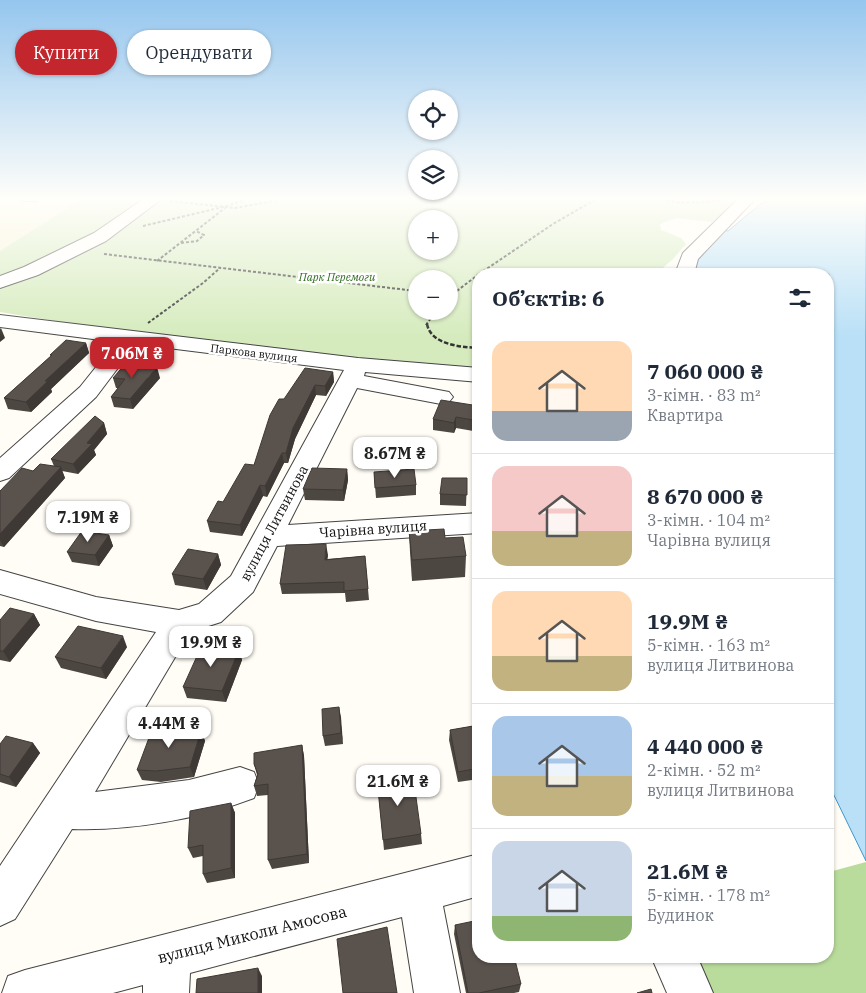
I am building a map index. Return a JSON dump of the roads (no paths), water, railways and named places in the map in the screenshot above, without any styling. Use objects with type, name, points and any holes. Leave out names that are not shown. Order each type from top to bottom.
[{"type":"street","points":[[0,282],[31,271],[85,244]]},
{"type":"street","points":[[686,268],[689,257],[702,244]]},
{"type":"street","name":"Паркова вулиця","points":[[0,321],[130,338],[354,373],[472,375]]},
{"type":"street","points":[[0,472],[88,392],[130,338]]},
{"type":"street","points":[[354,373],[441,397]]},
{"type":"street","name":"вулиця Литвинова","points":[[179,623],[210,613],[242,584],[354,373]]},
{"type":"street","name":"Чарівна вулиця","points":[[268,536],[472,523]]},
{"type":"street","points":[[0,582],[96,608],[179,623],[62,810],[0,904]]},
{"type":"street","points":[[62,810],[100,811],[189,799],[240,785]]},
{"type":"street","name":"вулиця Миколи Амосова","points":[[25,993],[166,974],[419,891],[472,877]]},
{"type":"street","points":[[419,891],[437,993]]},
{"type":"street","points":[[677,963],[690,993]]},
{"type":"water","points":[[710,244],[866,244],[866,861],[834,795],[834,268],[695,268],[698,256]]},
{"type":"park label","name":"Парк Перемоги","points":[[337,277]]}]
